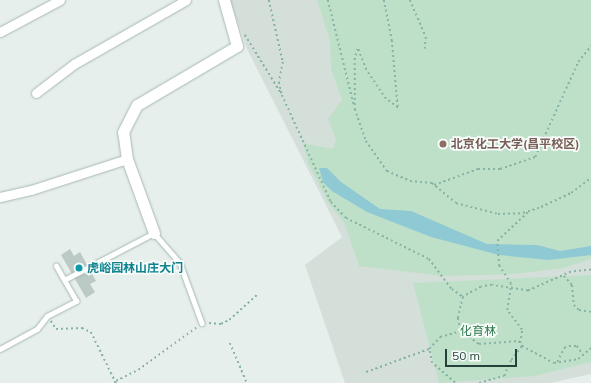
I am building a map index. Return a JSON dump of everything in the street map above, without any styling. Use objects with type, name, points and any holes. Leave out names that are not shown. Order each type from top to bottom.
[{"type":"street","points":[[0,32],[60,0]]},
{"type":"street","points":[[36,93],[54,82],[74,64],[186,0]]},
{"type":"street","points":[[154,233],[127,159],[123,132],[137,105],[237,46],[224,0]]},
{"type":"street","points":[[0,197],[32,190],[127,159]]},
{"type":"lane","points":[[64,280],[154,233],[180,262],[202,323]]},
{"type":"lane","points":[[0,349],[36,329],[47,316],[76,300],[56,266]]},
{"type":"path","points":[[269,0],[282,62],[279,82],[282,94]]},
{"type":"path","points":[[328,0],[355,109],[366,141],[387,171],[410,180],[434,185],[456,203],[498,214],[529,211],[572,193],[591,178]]},
{"type":"path","points":[[355,109],[355,58],[358,49],[366,70],[386,99],[398,108],[392,40],[384,0]]},
{"type":"path","points":[[410,0],[426,37],[425,49]]},
{"type":"path","points":[[243,28],[282,94],[331,202],[346,218],[429,259],[452,289],[463,297]]},
{"type":"path","points":[[434,185],[478,169],[500,169],[535,157],[578,62],[591,46]]},
{"type":"path","points":[[529,211],[497,241],[498,259],[501,270],[509,279],[511,289],[506,310],[522,330],[520,343],[522,346],[556,363],[565,363],[583,355],[591,348]]},
{"type":"path","points":[[461,331],[459,308],[463,297],[481,287],[492,285],[511,289],[539,289],[571,272],[591,270]]},
{"type":"path","points":[[564,276],[572,285],[574,305],[579,310],[591,312]]},
{"type":"path","points":[[47,316],[56,329],[82,328],[91,332],[116,382],[138,370],[202,323],[225,322],[257,295]]},
{"type":"path","points":[[366,372],[430,349],[440,337],[461,331],[484,345],[508,341],[520,343]]},
{"type":"path","points":[[230,343],[247,383]]},
{"type":"path","points":[[479,383],[504,376],[511,360],[522,346]]},
{"type":"path","points":[[556,363],[564,348],[569,346],[577,346],[583,355]]},
{"type":"path","points":[[430,349],[432,363],[455,383]]},
{"type":"shaded area","name":"北京化工大学(昌平校区)","points":[[230,0],[591,0],[591,374],[550,383],[345,383],[305,265],[342,237],[248,51]]},
{"type":"green space","name":"北京化工大学(昌平校区)","points":[[317,0],[591,0],[591,259],[563,268],[515,274],[442,276],[359,266],[344,222],[329,204],[308,163],[303,143],[333,149],[336,139],[328,119],[342,100],[331,69],[330,41]]},
{"type":"green space","name":"化育林","points":[[591,275],[591,362],[535,376],[439,383],[413,283]]},
{"type":"water","points":[[319,168],[327,168],[341,182],[380,209],[411,211],[487,244],[537,245],[560,251],[591,246],[591,255],[549,260],[499,255],[431,237],[367,212],[332,191],[323,182]]},
{"type":"building","name":"虎峪园林山庄大门","points":[[70,249],[74,256],[80,252],[96,281],[90,284],[95,292],[86,298],[61,255]]},
{"type":"place","name":"北京化工大学(昌平校区)","points":[[443,144]]},
{"type":"place","name":"虎峪园林山庄大门","points":[[79,268]]}]
